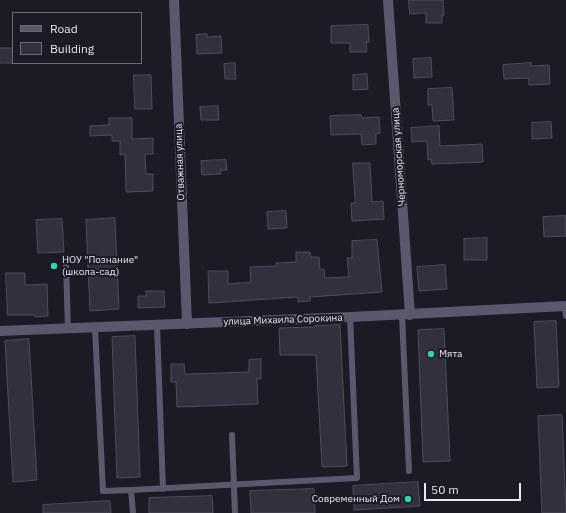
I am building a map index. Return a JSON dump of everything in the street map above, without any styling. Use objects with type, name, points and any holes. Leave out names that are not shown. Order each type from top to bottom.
[{"type":"street","name":"Отважная улица","points":[[174,0],[186,324]]},
{"type":"street","name":"Черноморская улица","points":[[388,0],[406,314]]},
{"type":"street","name":"улица Михаила Сорокина","points":[[0,331],[157,326],[406,314],[566,309]]},
{"type":"lane","points":[[66,264],[68,329]]},
{"type":"lane","points":[[406,314],[409,471]]},
{"type":"lane","points":[[95,328],[103,492],[357,478],[350,317]]},
{"type":"lane","points":[[157,326],[163,489]]},
{"type":"lane","points":[[232,435],[235,513]]},
{"type":"lane","points":[[131,490],[133,513]]},
{"type":"building","points":[[409,0],[443,0],[444,15],[442,15],[442,23],[426,23],[426,13],[410,14]]},
{"type":"building","points":[[368,25],[369,42],[366,42],[367,52],[350,52],[350,43],[331,43],[331,26]]},
{"type":"building","points":[[207,34],[207,37],[221,36],[222,53],[197,54],[196,35]]},
{"type":"building","points":[[0,48],[12,48],[12,63],[0,63]]},
{"type":"building","points":[[431,58],[432,77],[414,78],[413,59]]},
{"type":"building","points":[[235,63],[236,79],[225,79],[224,64]]},
{"type":"building","points":[[531,63],[531,66],[549,65],[550,84],[529,85],[529,78],[504,79],[503,65]]},
{"type":"building","points":[[367,74],[368,89],[353,90],[353,75]]},
{"type":"building","points":[[134,75],[151,75],[152,109],[135,109]]},
{"type":"building","points":[[452,88],[454,120],[433,121],[432,105],[428,105],[428,89]]},
{"type":"building","points":[[218,106],[219,120],[201,120],[200,107]]},
{"type":"building","points":[[361,115],[362,118],[379,117],[380,133],[376,134],[376,144],[362,145],[361,134],[331,135],[330,116]]},
{"type":"building","points":[[109,118],[132,118],[132,139],[153,138],[153,154],[145,154],[146,174],[153,174],[153,191],[126,192],[125,154],[120,155],[120,141],[112,141],[112,135],[90,136],[90,126],[109,125]]},
{"type":"building","points":[[551,122],[552,138],[532,139],[532,123]]},
{"type":"building","points":[[439,126],[440,146],[482,144],[483,162],[432,164],[431,159],[428,160],[427,141],[412,142],[411,128]]},
{"type":"building","points":[[226,160],[227,170],[220,170],[221,174],[202,175],[201,161]]},
{"type":"building","points":[[353,163],[370,163],[372,202],[383,201],[384,219],[352,221],[351,203],[355,203]]},
{"type":"building","points":[[286,211],[287,228],[268,229],[267,212]]},
{"type":"building","points":[[566,216],[566,236],[544,237],[543,217]]},
{"type":"building","points":[[115,218],[119,309],[90,311],[86,220]]},
{"type":"building","points":[[62,219],[64,252],[38,253],[36,220]]},
{"type":"building","points":[[487,238],[487,260],[464,260],[464,239]]},
{"type":"building","points":[[377,240],[382,292],[310,297],[310,301],[298,302],[298,297],[209,303],[208,271],[228,271],[228,284],[251,282],[250,267],[276,266],[276,263],[296,262],[296,252],[310,252],[311,257],[319,257],[320,270],[324,269],[325,278],[349,277],[347,258],[352,258],[352,241]]},
{"type":"building","points":[[445,265],[447,289],[419,291],[417,267]]},
{"type":"building","points":[[6,273],[25,273],[25,285],[47,284],[48,316],[35,317],[35,315],[8,315]]},
{"type":"building","points":[[146,291],[164,291],[165,307],[138,308],[138,296],[146,296]]},
{"type":"building","points":[[556,321],[559,387],[537,388],[534,322]]},
{"type":"building","points":[[340,325],[347,466],[322,467],[316,355],[280,355],[279,328]]},
{"type":"building","points":[[444,329],[450,461],[423,462],[418,330]]},
{"type":"building","points":[[135,336],[140,477],[117,478],[112,337]]},
{"type":"building","points":[[29,339],[37,480],[13,482],[5,341]]},
{"type":"building","points":[[261,359],[261,379],[257,378],[258,404],[177,407],[176,382],[171,382],[171,364],[184,364],[185,374],[249,372],[249,360]]},
{"type":"building","points":[[562,415],[566,513],[542,513],[538,416]]},
{"type":"building","points":[[418,482],[420,506],[354,510],[353,486]]},
{"type":"building","points":[[314,489],[315,513],[251,513],[250,491]]},
{"type":"building","points":[[212,496],[213,513],[149,513],[149,498]]},
{"type":"building","points":[[110,501],[111,513],[43,513],[43,505]]},
{"type":"place","name":"НОУ \"Познание\" (школа-сад)","points":[[54,266]]},
{"type":"place","name":"Мята","points":[[431,354]]},
{"type":"place","name":"Современный Дом","points":[[408,499]]}]
